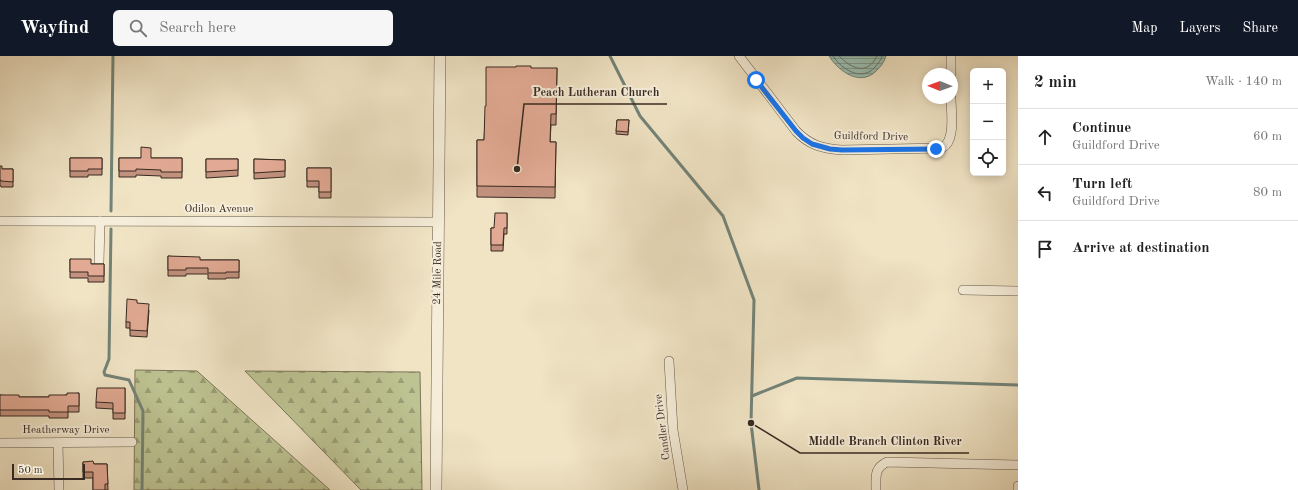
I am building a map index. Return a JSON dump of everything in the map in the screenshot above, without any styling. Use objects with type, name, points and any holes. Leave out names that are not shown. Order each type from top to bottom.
[{"type":"street","name":"24 Mile Road","points":[[436,490],[440,56]]},
{"type":"street","name":"Guildford Drive","points":[[739,56],[796,131],[812,144],[825,148],[842,150],[942,148],[948,144],[951,135],[951,104]]},
{"type":"street","points":[[951,56],[951,68]]},
{"type":"street","name":"Odilon Avenue","points":[[0,220],[438,222]]},
{"type":"street","points":[[99,263],[100,221]]},
{"type":"street","points":[[963,290],[1018,291]]},
{"type":"street","name":"Candler Drive","points":[[669,361],[673,430],[683,490]]},
{"type":"street","name":"Heatherway Drive","points":[[0,443],[132,442]]},
{"type":"street","points":[[58,443],[58,490]]},
{"type":"street","points":[[876,490],[876,475],[880,465],[891,462],[1018,465]]},
{"type":"green space","points":[[135,370],[197,371],[330,490],[134,490]]},
{"type":"green space","points":[[245,371],[420,372],[422,490],[361,490]]},
{"type":"water","points":[[829,56],[886,56],[882,65],[872,75],[858,77],[851,76],[845,72],[833,62]]},
{"type":"building","points":[[531,66],[531,68],[557,68],[556,114],[551,114],[550,142],[556,142],[555,187],[477,186],[477,140],[484,140],[486,67]]},
{"type":"building","points":[[617,120],[629,120],[628,132],[616,131]]},
{"type":"building","points":[[141,147],[151,148],[151,158],[182,158],[182,172],[161,172],[161,170],[136,169],[136,171],[119,171],[119,158],[141,158]]},
{"type":"building","points":[[70,158],[102,158],[102,169],[70,171]]},
{"type":"building","points":[[206,159],[238,159],[238,170],[206,172]]},
{"type":"building","points":[[254,159],[285,160],[285,171],[254,173]]},
{"type":"building","points":[[0,166],[2,166],[2,169],[13,169],[13,182],[0,180]]},
{"type":"building","points":[[307,168],[331,168],[331,192],[319,192],[319,181],[307,181]]},
{"type":"building","points":[[495,213],[507,213],[507,228],[504,228],[503,245],[491,245],[491,228],[494,228]]},
{"type":"building","points":[[168,256],[200,257],[200,260],[239,260],[239,272],[208,273],[208,268],[168,270]]},
{"type":"building","points":[[70,259],[91,259],[91,264],[104,264],[104,276],[88,276],[88,272],[70,272]]},
{"type":"building","points":[[127,299],[137,300],[137,303],[149,304],[147,331],[130,330],[130,322],[126,322]]},
{"type":"building","points":[[97,388],[125,388],[125,413],[113,413],[113,403],[96,402]]},
{"type":"building","points":[[67,393],[79,393],[79,406],[68,406],[68,412],[49,412],[49,410],[0,410],[0,395],[19,395],[19,397],[49,397],[49,395],[67,395]]},
{"type":"building","points":[[93,461],[94,464],[107,464],[108,484],[105,484],[105,490],[93,490],[93,472],[83,472],[83,462]]},
{"type":"waterway","points":[[111,211],[113,56]]},
{"type":"waterway","points":[[610,56],[640,116],[723,216],[754,300],[751,423],[759,490]]},
{"type":"waterway","points":[[111,229],[109,359],[104,372],[105,375],[129,380],[143,411],[142,490]]},
{"type":"waterway","points":[[752,396],[797,378],[1018,385]]},
{"type":"place","name":"Peach Lutheran Church","points":[[517,169]]},
{"type":"place","name":"Middle Branch Clinton River","points":[[751,423]]},
{"type":"route","points":[[756,80],[796,131],[812,144],[820,147],[842,150],[936,149]]}]
